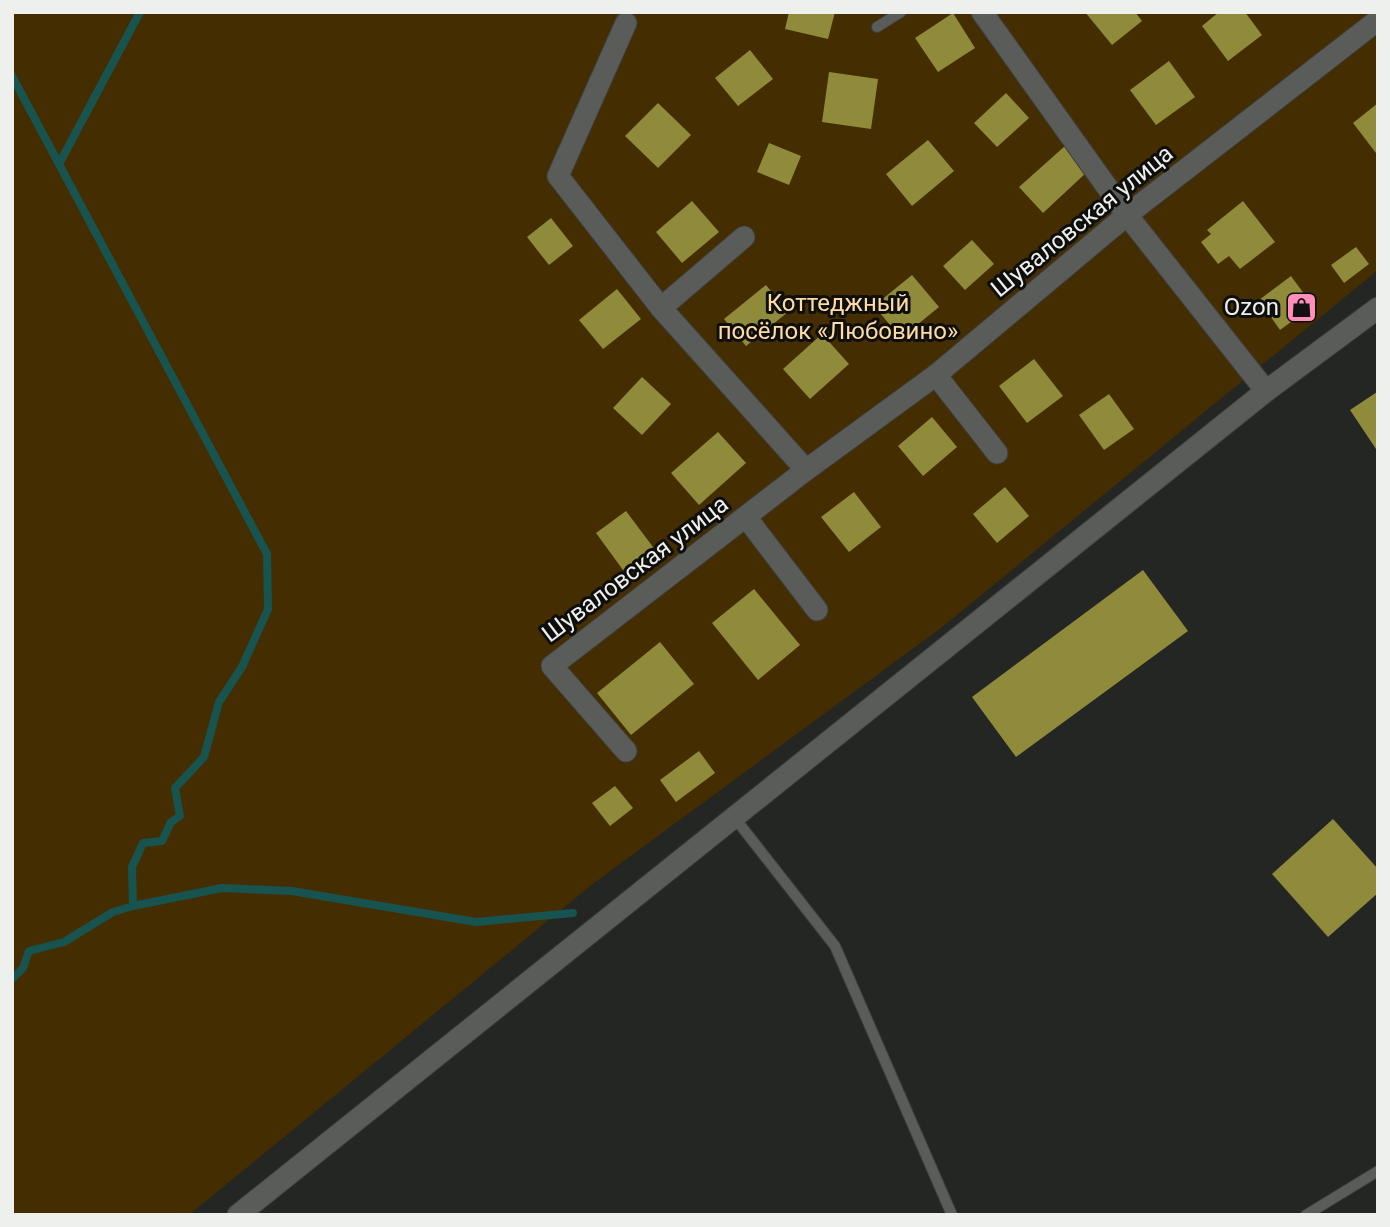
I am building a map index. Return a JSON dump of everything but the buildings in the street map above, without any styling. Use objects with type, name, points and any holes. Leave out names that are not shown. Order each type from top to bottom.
[{"type":"street","points":[[986,14],[1127,215],[1266,391]]},
{"type":"street","name":"Шуваловская улица","points":[[626,751],[551,666],[806,470],[936,375],[1127,215],[1378,20]]},
{"type":"street","points":[[626,23],[558,176],[661,308],[806,470]]},
{"type":"street","points":[[661,308],[744,237]]},
{"type":"street","points":[[238,1215],[1266,391],[1378,307]]},
{"type":"street","points":[[936,375],[998,453]]},
{"type":"street","points":[[746,517],[817,610]]},
{"type":"lane","points":[[877,27],[901,12]]},
{"type":"lane","points":[[734,817],[835,946],[952,1215]]},
{"type":"lane","points":[[1306,1215],[1378,1171]]},
{"type":"green space","name":"Коттеджный посёлок «Любовино»","points":[[12,12],[1378,12],[1378,270],[941,628],[594,883],[189,1215],[12,1215]]},
{"type":"waterway","points":[[59,164],[140,12]]},
{"type":"waterway","points":[[12,76],[267,554],[268,609],[242,667],[219,702],[204,757],[175,788],[180,816],[171,822],[162,841],[143,843],[132,867],[133,906],[113,912],[64,942],[29,951],[23,968],[12,979]]},
{"type":"waterway","points":[[133,906],[222,888],[292,891],[476,922],[573,913]]},
{"type":"place","name":"Ozon","points":[[1302,307]]}]
